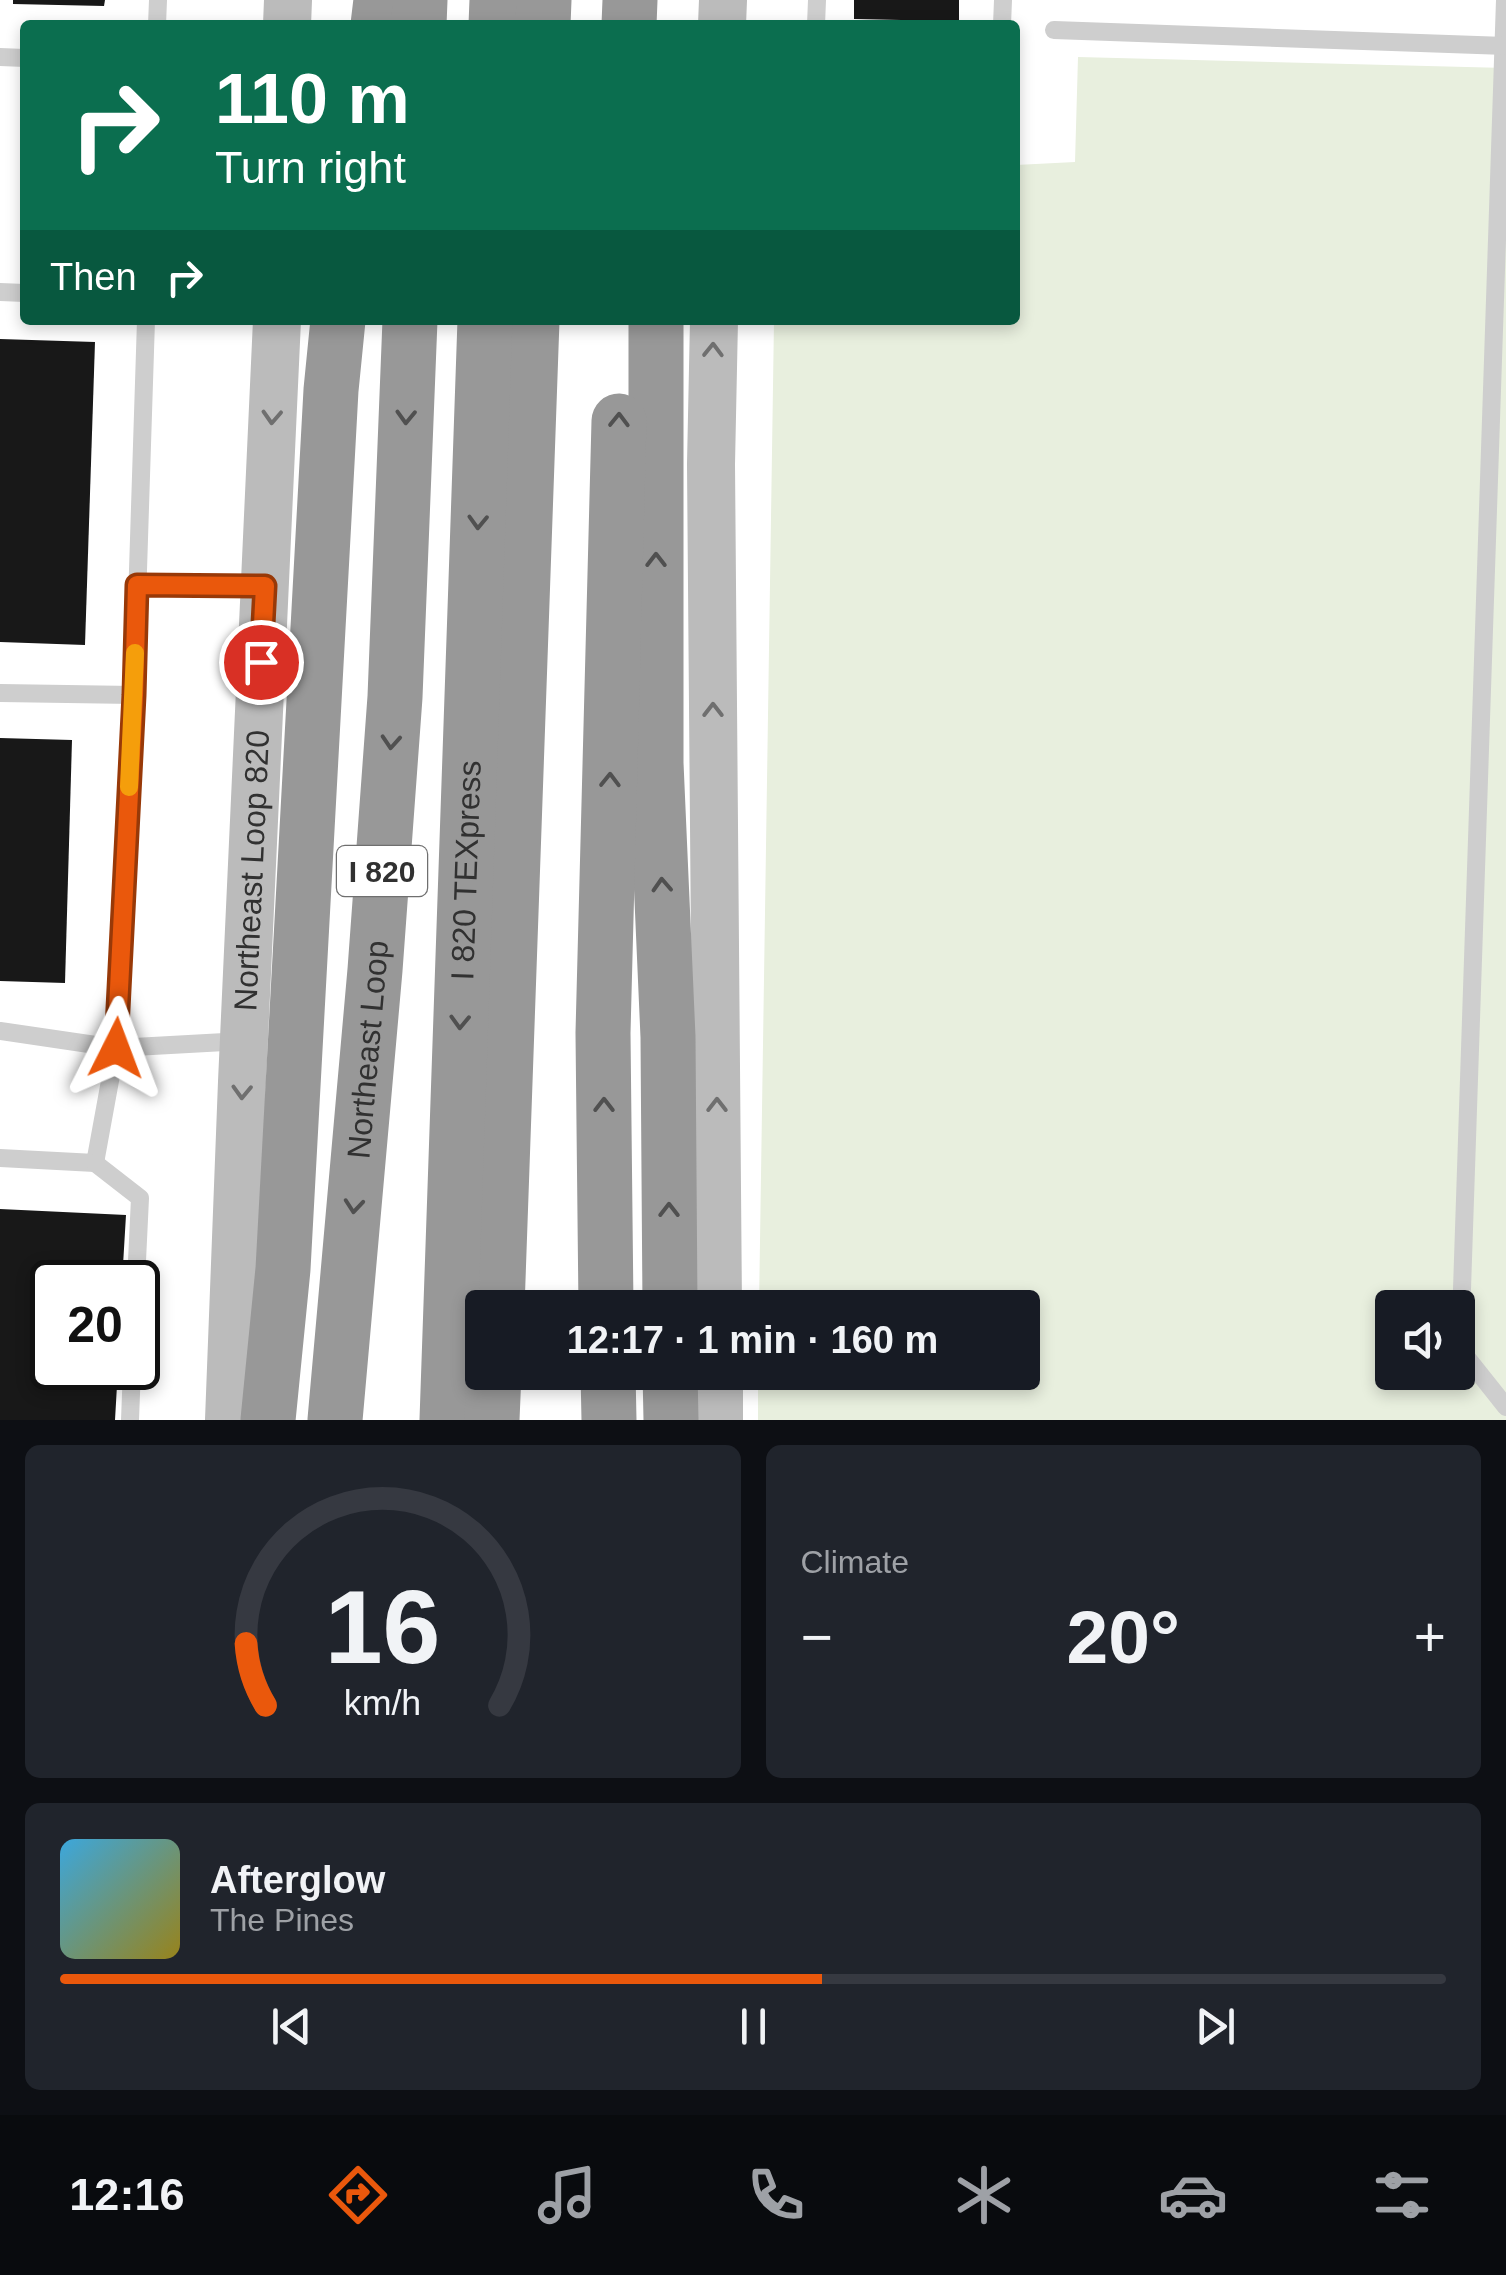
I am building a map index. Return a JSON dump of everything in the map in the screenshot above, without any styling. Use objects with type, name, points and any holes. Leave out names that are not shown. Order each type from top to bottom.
[{"type":"highway","points":[[268,1420],[283,1269],[338,325]]},
{"type":"highway","name":"Northeast Loop","points":[[334,1420],[376,970],[393,717],[410,325]]},
{"type":"highway","name":"I 820 TEXpress","points":[[447,1420],[485,325]]},
{"type":"highway","name":"I 820 TEXpress","points":[[498,1290],[532,325]]},
{"type":"highway","points":[[606,1290],[603,1034],[622,325]]},
{"type":"highway","points":[[656,325],[656,763],[668,1037],[670,1290]]},
{"type":"highway","points":[[525,573],[548,628],[530,1290]]},
{"type":"highway","points":[[413,1420],[420,1333],[453,1258]]},
{"type":"highway","points":[[492,1420],[493,1390]]},
{"type":"highway","points":[[528,1420],[529,1390]]},
{"type":"highway","points":[[608,1390],[609,1420]]},
{"type":"highway","points":[[670,1390],[671,1420]]},
{"type":"main road","name":"Northeast Loop 820","points":[[229,1420],[276,325]]},
{"type":"main road","points":[[714,325],[711,464],[718,1290]]},
{"type":"main road","points":[[719,1390],[719,1420]]},
{"type":"lane","points":[[1505,0],[1460,1349],[1506,1407]]},
{"type":"lane","points":[[1054,30],[1505,46]]},
{"type":"lane","points":[[95,1163],[116,1048],[134,695],[146,325]]},
{"type":"lane","points":[[137,585],[265,586]]},
{"type":"lane","points":[[0,693],[134,695]]},
{"type":"lane","points":[[0,1031],[116,1048],[244,1042]]},
{"type":"lane","points":[[0,1158],[95,1163],[140,1198],[137,1260]]},
{"type":"lane","points":[[130,1420],[131,1390]]},
{"type":"green space","points":[[1078,57],[1506,68],[1506,1420],[758,1420],[758,1390],[1040,1390],[1040,1290],[759,1290],[774,325],[1020,325],[1020,165],[1075,162]]},
{"type":"building","points":[[13,0],[105,0],[104,6],[13,4]]},
{"type":"building","points":[[854,0],[959,0],[959,20],[854,19]]},
{"type":"building","points":[[0,339],[95,342],[85,645],[0,642]]},
{"type":"building","points":[[0,738],[72,740],[65,983],[0,981]]},
{"type":"building","points":[[0,1209],[126,1215],[123,1260],[30,1260],[30,1390],[117,1390],[115,1420],[0,1420]]},
{"type":"slow traffic","points":[[129,787],[135,653]]},
{"type":"route","points":[[116,1048],[137,585],[265,586],[261,662]]}]
